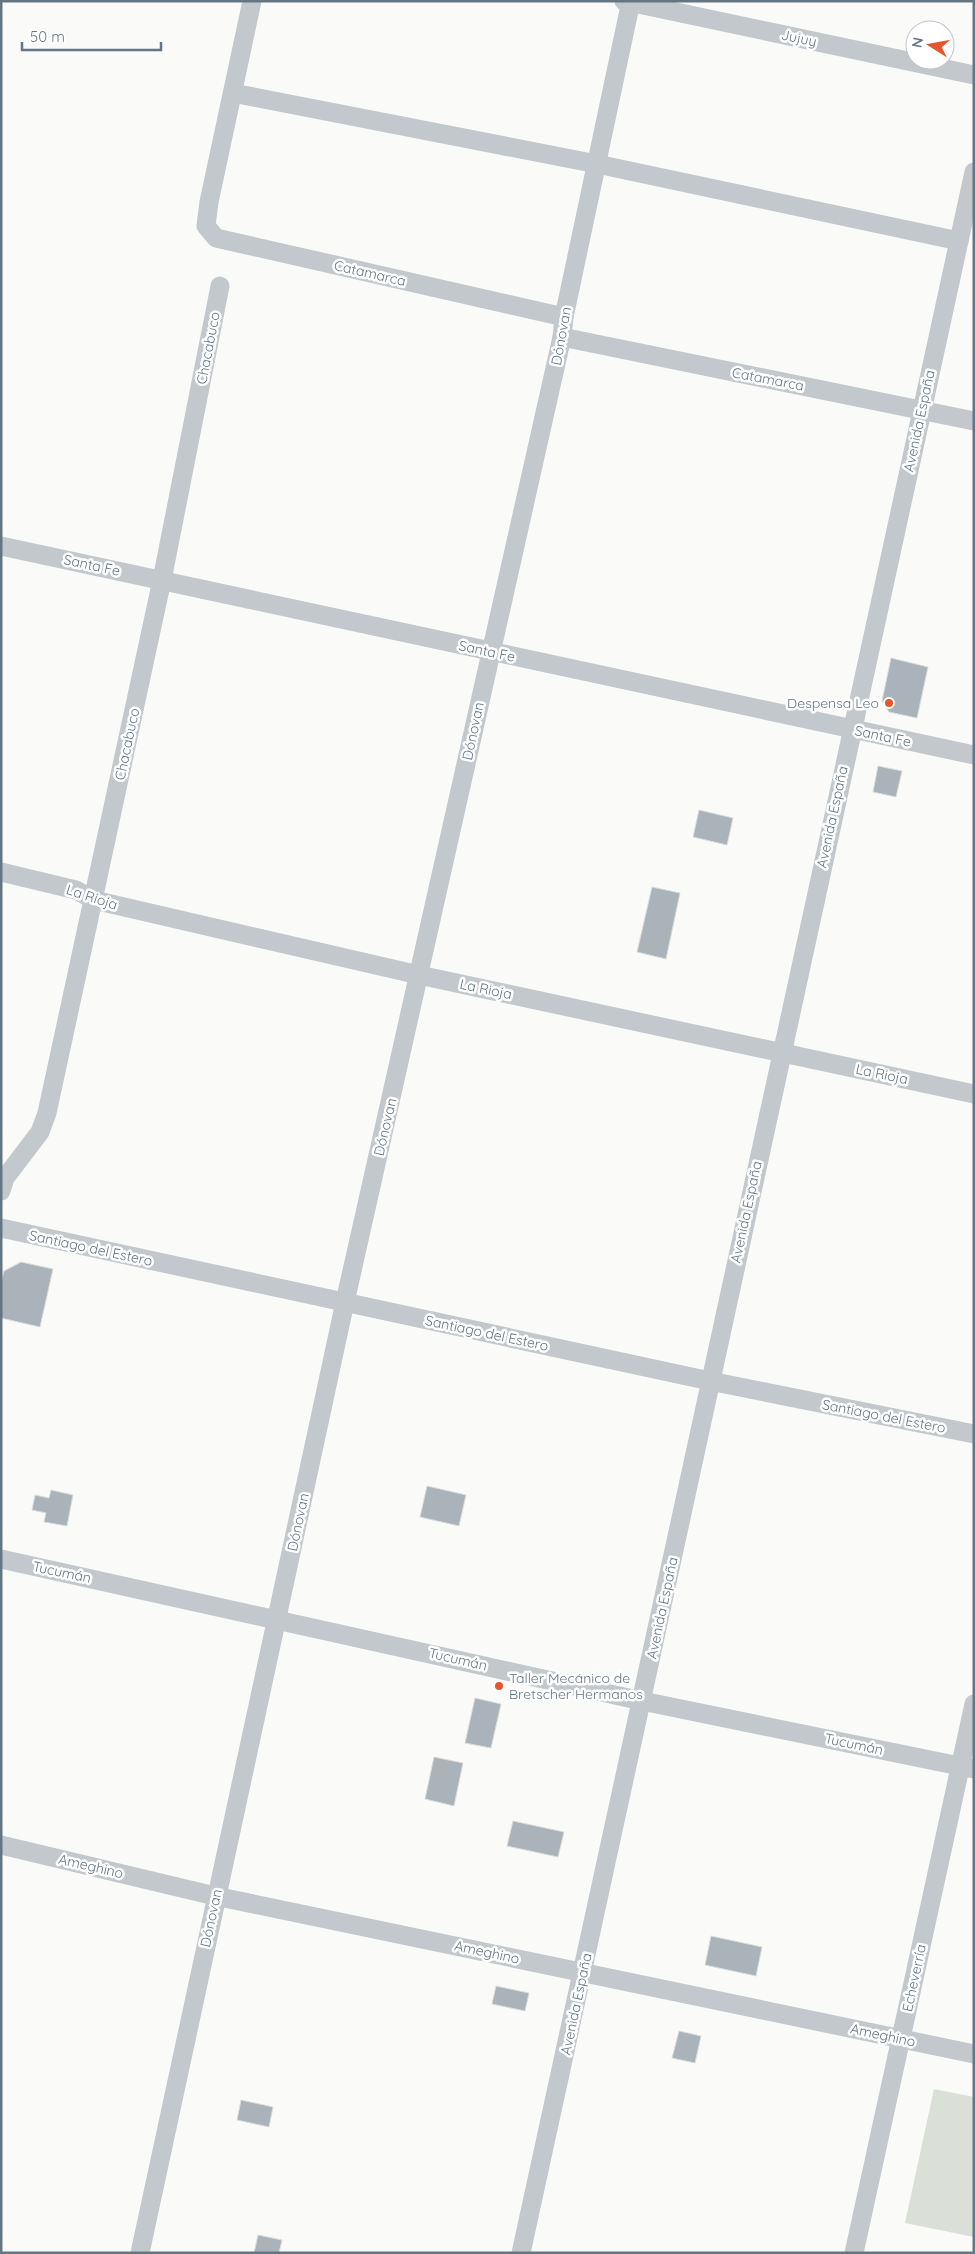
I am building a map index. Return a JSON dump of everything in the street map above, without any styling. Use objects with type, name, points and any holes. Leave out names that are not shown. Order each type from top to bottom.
[{"type":"street","points":[[252,1],[233,93],[597,164],[959,241]]},
{"type":"street","name":"Jujuy","points":[[628,2],[974,75]]},
{"type":"street","name":"Dónovan","points":[[140,2253],[216,1896],[278,1618],[344,1302],[562,337],[564,317],[597,164],[628,2]]},
{"type":"street","name":"Catamarca","points":[[233,93],[209,202],[206,226],[216,238],[564,317]]},
{"type":"street","name":"Avenida España","points":[[521,2253],[974,172]]},
{"type":"street","name":"Chacabuco","points":[[1,1191],[5,1178],[40,1132],[47,1113],[162,580],[220,286]]},
{"type":"street","name":"Catamarca","points":[[562,337],[974,421]]},
{"type":"street","name":"Santa Fe","points":[[1,546],[974,755]]},
{"type":"street","name":"La Rioja","points":[[1,872],[76,890],[94,900],[419,975],[974,1094]]},
{"type":"street","name":"Santiago del Estero","points":[[1,1228],[710,1381],[974,1434]]},
{"type":"street","name":"Tucumán","points":[[1,1559],[278,1618],[642,1701],[967,1768]]},
{"type":"street","name":"Echeverría","points":[[854,2253],[901,2039],[967,1768],[974,1704]]},
{"type":"street","name":"Ameghino","points":[[1,1845],[216,1896],[974,2054]]},
{"type":"shaded area","points":[[934,2089],[974,2097],[974,2237],[905,2223]]},
{"type":"building","points":[[891,658],[928,667],[917,718],[889,712],[882,701]]},
{"type":"building","points":[[878,766],[902,771],[896,797],[873,792]]},
{"type":"building","points":[[699,810],[733,818],[727,845],[693,837]]},
{"type":"building","points":[[652,887],[680,893],[666,959],[637,952]]},
{"type":"building","points":[[21,1262],[53,1269],[40,1327],[1,1318],[1,1282],[4,1271]]},
{"type":"building","points":[[427,1486],[466,1495],[459,1526],[420,1517]]},
{"type":"building","points":[[51,1490],[73,1495],[67,1526],[44,1522],[46,1513],[32,1510],[35,1495],[49,1498]]},
{"type":"building","points":[[475,1698],[501,1704],[491,1748],[465,1743]]},
{"type":"building","points":[[434,1757],[463,1763],[454,1806],[425,1799]]},
{"type":"building","points":[[513,1821],[564,1832],[558,1857],[507,1846]]},
{"type":"building","points":[[711,1936],[762,1947],[756,1976],[705,1965]]},
{"type":"building","points":[[496,1986],[529,1993],[525,2011],[492,2004]]},
{"type":"building","points":[[679,2031],[701,2036],[695,2063],[672,2058]]},
{"type":"building","points":[[241,2100],[273,2107],[269,2127],[237,2120]]},
{"type":"building","points":[[258,2235],[282,2240],[279,2253],[254,2253]]},
{"type":"place","name":"Despensa Leo","points":[[889,703]]},
{"type":"place","name":"Taller Mecánico de Bretscher Hermanos","points":[[499,1686]]}]
